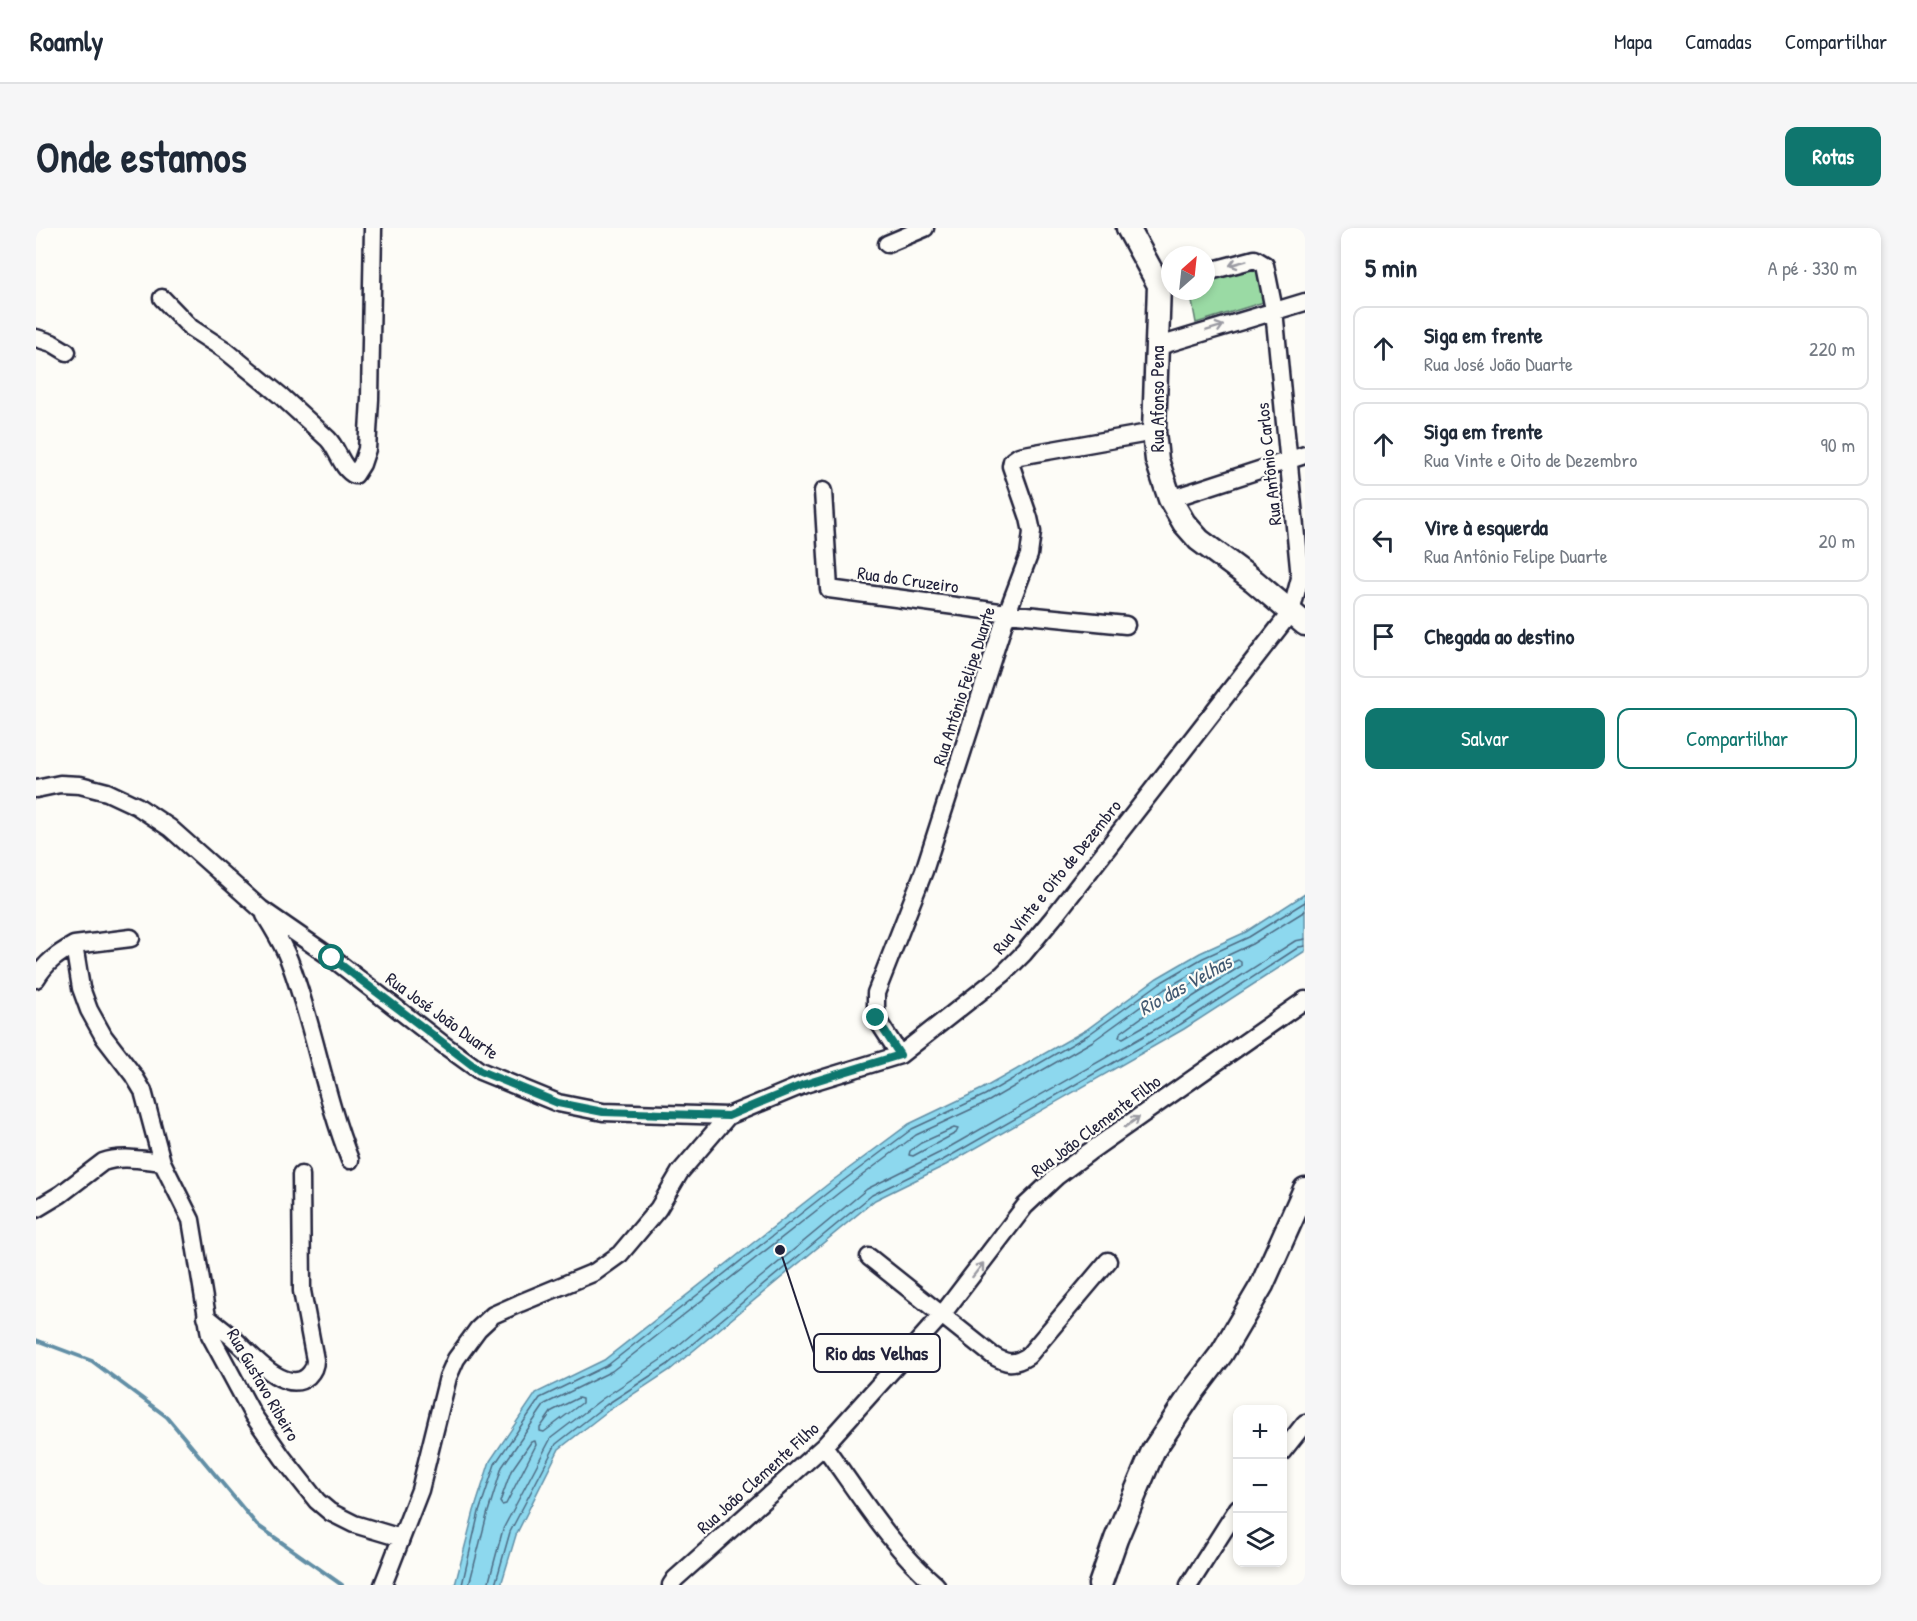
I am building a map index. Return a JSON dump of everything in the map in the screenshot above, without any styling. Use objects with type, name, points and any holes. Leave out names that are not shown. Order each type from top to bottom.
[{"type":"main road","name":"Rua Afonso Pena","points":[[1128,228],[1161,278]]},
{"type":"main road","name":"Rua Afonso Pena","points":[[1163,300],[1154,432],[1157,460],[1170,499],[1184,523],[1199,540],[1254,581],[1298,618]]},
{"type":"main road","points":[[1100,1585],[1116,1539],[1153,1451],[1222,1353],[1262,1285],[1305,1189]]},
{"type":"street","points":[[162,298],[191,328],[225,350],[281,396],[334,445],[348,471],[357,474],[362,465],[367,439],[373,228]]},
{"type":"street","points":[[887,244],[925,228]]},
{"type":"street","name":"Rua Antônio Carlos","points":[[1215,269],[1255,259],[1265,265],[1274,310],[1288,462],[1302,577],[1298,618]]},
{"type":"street","points":[[1159,346],[1305,302]]},
{"type":"street","points":[[36,338],[52,343],[67,352]]},
{"type":"street","name":"Rua Antônio Felipe Duarte","points":[[900,1055],[876,1018],[876,993],[924,871],[1007,613],[1029,555],[1032,538],[1027,509],[1011,466],[1013,459],[1019,456],[1154,432]]},
{"type":"street","points":[[1170,499],[1305,455]]},
{"type":"street","name":"Rua do Cruzeiro","points":[[823,491],[829,589],[1007,613],[1126,625]]},
{"type":"street","name":"Rua Vinte e Oito de Dezembro","points":[[383,1585],[420,1490],[448,1377],[469,1339],[494,1316],[595,1272],[620,1254],[658,1209],[680,1172],[728,1116],[805,1084],[900,1055],[1003,974],[1024,953],[1298,618]]},
{"type":"street","name":"Rua José João Duarte","points":[[36,789],[60,784],[80,785],[107,792],[137,806],[170,828],[261,909],[332,958],[480,1071],[558,1103],[603,1112],[728,1116]]},
{"type":"street","name":"Rua José João Duarte","points":[[261,909],[288,957],[336,1122],[350,1160]]},
{"type":"street","points":[[36,979],[43,967],[56,955],[74,945],[131,938]]},
{"type":"street","name":"Rua Gustavo Ribeiro","points":[[74,945],[81,988],[104,1036],[143,1091],[162,1162],[191,1220],[210,1335],[253,1415],[317,1501],[330,1512],[354,1524],[401,1538]]},
{"type":"street","name":"Rua João Clemente Filho","points":[[675,1583],[824,1446],[941,1316],[1025,1206],[1058,1176],[1305,1000]]},
{"type":"street","points":[[36,1209],[110,1159],[162,1162]]},
{"type":"street","points":[[206,1316],[256,1360],[285,1380],[295,1382],[303,1380],[314,1368],[315,1360],[302,1291],[301,1175]]},
{"type":"street","points":[[869,1257],[992,1355],[1001,1361],[1015,1363],[1028,1356],[1108,1261]]},
{"type":"street","points":[[1287,1446],[1305,1423]]},
{"type":"street","points":[[824,1446],[899,1550],[936,1585]]},
{"type":"street","points":[[1190,1585],[1235,1513]]},
{"type":"green space","points":[[1259,264],[1270,300],[1196,323],[1192,300],[1215,300],[1215,276]]},
{"type":"water","name":"Rio das Velhas","points":[[1305,894],[1305,951],[1184,1029],[946,1165],[875,1200],[670,1370],[609,1410],[559,1449],[516,1535],[501,1585],[455,1585],[474,1511],[490,1461],[536,1393],[604,1360],[832,1181],[909,1124],[982,1089],[1086,1030],[1157,978],[1200,953],[1246,932]]},
{"type":"waterway","points":[[36,1340],[92,1361],[167,1417],[257,1525],[342,1585]]},
{"type":"place","name":"Rio das Velhas","points":[[780,1250]]},
{"type":"route","points":[[332,958],[480,1071],[558,1103],[603,1112],[728,1116],[805,1084],[900,1055],[888,1040],[876,1018]]}]
